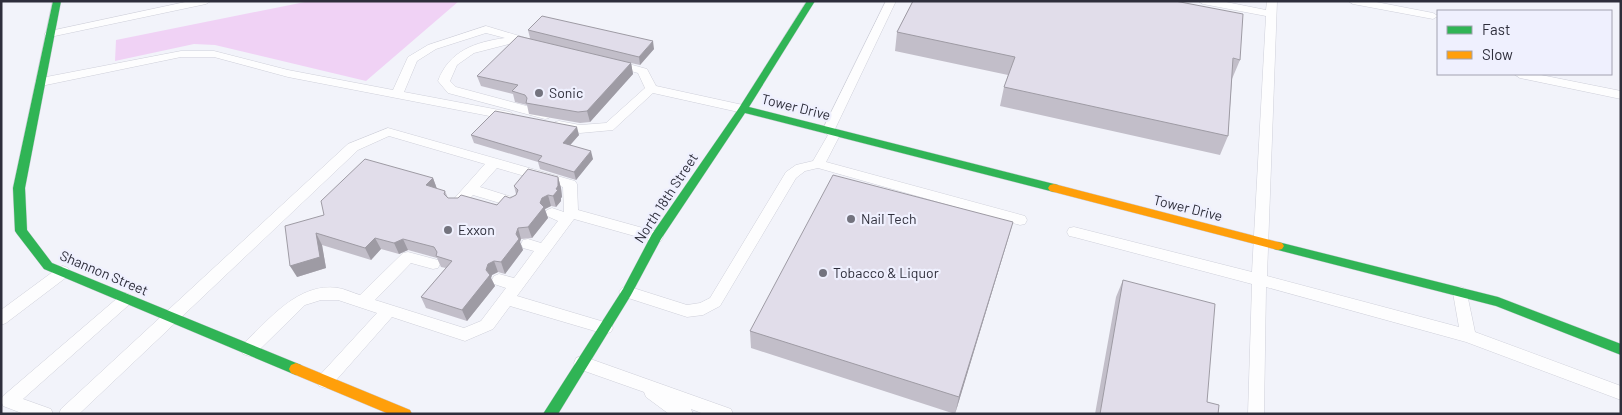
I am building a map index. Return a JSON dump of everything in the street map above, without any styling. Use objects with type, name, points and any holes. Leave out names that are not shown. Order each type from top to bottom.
[{"type":"street","name":"Shannon Street","points":[[57,1],[19,188],[21,231],[48,266],[405,414]]},
{"type":"street","name":"North 18th Street","points":[[550,414],[627,292],[656,237],[743,109],[811,1]]},
{"type":"street","name":"Tower Drive","points":[[743,109],[1498,302],[1621,350]]},
{"type":"lane","points":[[50,34],[187,3],[206,1]]},
{"type":"lane","points":[[818,164],[891,1]]},
{"type":"lane","points":[[1203,1],[1272,7],[1260,241],[1256,414]]},
{"type":"lane","points":[[1352,1],[1433,16]]},
{"type":"lane","points":[[397,94],[412,59],[432,47],[486,30],[540,45]]},
{"type":"lane","points":[[522,41],[493,42],[478,46],[456,59],[446,70],[444,82],[452,90],[524,111],[599,127]]},
{"type":"lane","points":[[41,82],[181,54],[214,54],[288,73],[580,130],[609,126],[651,89]]},
{"type":"lane","points":[[604,61],[642,71],[651,89]]},
{"type":"lane","points":[[1525,75],[1621,95]]},
{"type":"lane","points":[[651,89],[743,109]]},
{"type":"lane","points":[[67,414],[353,147],[388,132],[570,184],[569,216],[487,325],[465,335],[338,294],[321,294],[300,301],[249,349]]},
{"type":"lane","points":[[457,204],[495,162]]},
{"type":"lane","points":[[627,292],[687,311],[703,309],[715,302],[791,174],[801,168],[818,164],[1020,220]]},
{"type":"lane","points":[[470,189],[513,202]]},
{"type":"lane","points":[[552,213],[656,237]]},
{"type":"lane","points":[[1074,232],[1259,279],[1468,336],[1561,369],[1621,393]]},
{"type":"lane","points":[[528,244],[544,249]]},
{"type":"lane","points":[[363,302],[408,257],[433,264]]},
{"type":"lane","points":[[1,319],[63,272]]},
{"type":"lane","points":[[499,280],[518,286]]},
{"type":"lane","points":[[1461,293],[1468,336]]},
{"type":"lane","points":[[45,414],[9,401],[126,299]]},
{"type":"lane","points":[[507,299],[605,328]]},
{"type":"lane","points":[[325,381],[388,311]]},
{"type":"lane","points":[[582,363],[725,414]]},
{"type":"lane","points":[[641,384],[684,414]]},
{"type":"shaded area","points":[[310,1],[459,1],[366,81],[215,45],[194,44],[115,61],[116,40]]},
{"type":"building","points":[[913,1],[1175,1],[1243,14],[1240,60],[1233,58],[1228,136],[1004,87],[1015,57],[897,32]]},
{"type":"building","points":[[542,16],[653,41],[639,57],[528,30]]},
{"type":"building","points":[[518,36],[631,63],[587,111],[578,112],[526,103],[527,98],[525,95],[512,91],[518,85],[477,76]]},
{"type":"building","points":[[495,111],[577,127],[563,143],[591,151],[574,172],[538,161],[542,156],[471,135]]},
{"type":"building","points":[[365,159],[433,178],[426,185],[445,191],[444,194],[448,198],[458,198],[461,195],[497,205],[505,196],[510,198],[516,195],[518,190],[514,186],[528,169],[558,177],[556,189],[558,190],[553,196],[548,195],[542,198],[540,203],[544,207],[528,227],[518,228],[516,234],[519,239],[501,262],[494,261],[488,264],[486,270],[490,275],[462,310],[421,297],[452,261],[436,256],[437,252],[434,247],[403,239],[394,243],[375,238],[365,248],[316,233],[320,257],[290,266],[285,226],[324,215],[321,201]]},
{"type":"building","points":[[833,175],[1013,222],[959,397],[750,331]]},
{"type":"building","points":[[1123,280],[1215,304],[1207,402],[1219,405],[1218,414],[1100,414]]},
{"type":"traffic: fast","points":[[57,1],[19,188],[21,231],[48,266],[296,369]]},
{"type":"traffic: fast","points":[[550,414],[627,292],[656,237],[743,109],[811,1]]},
{"type":"traffic: fast","points":[[743,109],[1054,188]]},
{"type":"traffic: fast","points":[[1278,246],[1498,302],[1621,350]]},
{"type":"traffic: slow","points":[[1054,188],[1278,246]]},
{"type":"traffic: slow","points":[[296,369],[405,414]]},
{"type":"place","name":"Sonic","points":[[539,93]]},
{"type":"place","name":"Nail Tech","points":[[851,219]]},
{"type":"place","name":"Exxon","points":[[448,230]]},
{"type":"place","name":"Tobacco & Liquor","points":[[823,273]]}]
